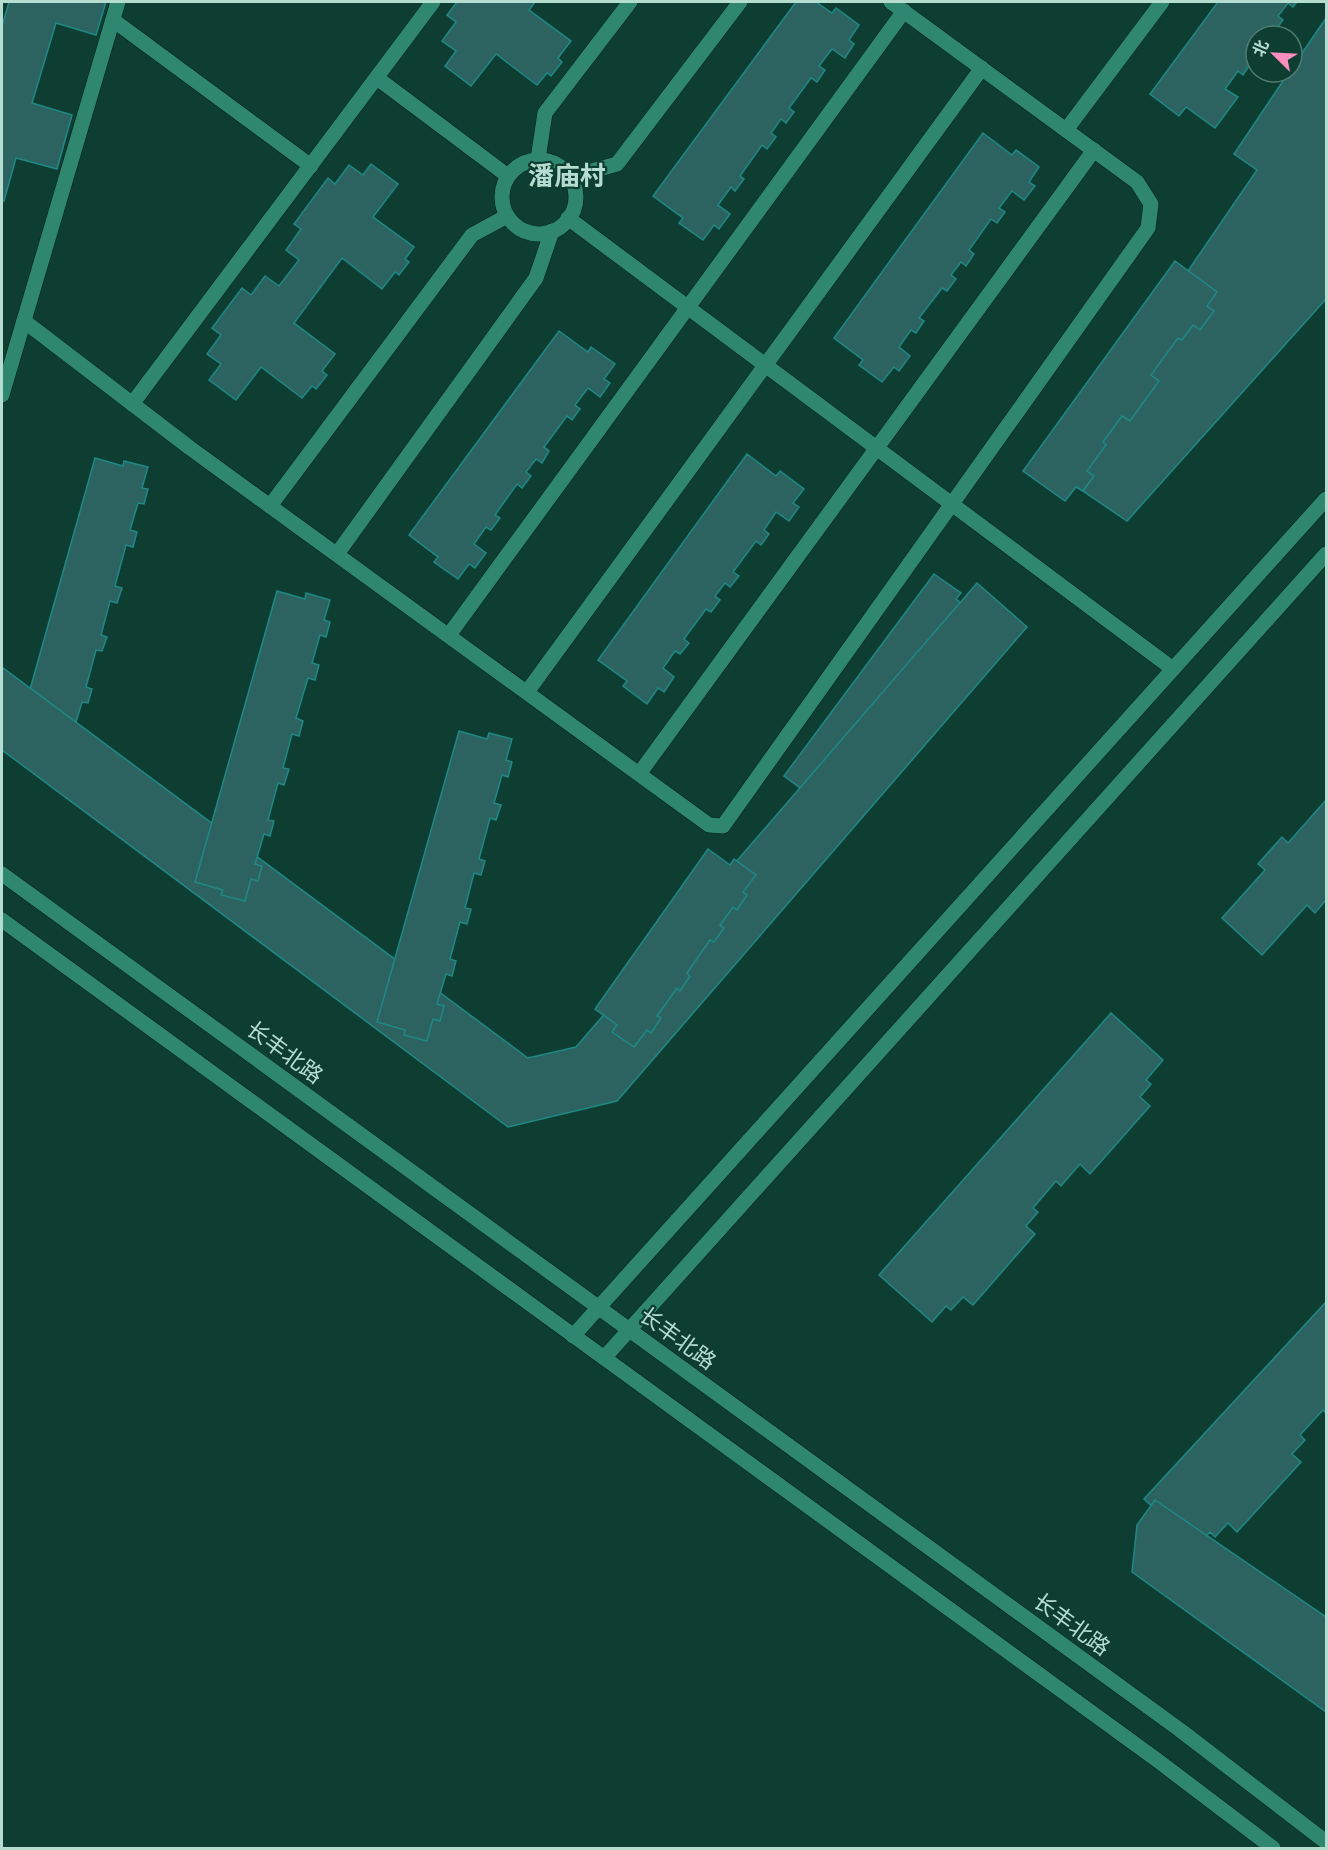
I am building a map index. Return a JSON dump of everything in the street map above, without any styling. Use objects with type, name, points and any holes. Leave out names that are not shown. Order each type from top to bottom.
[{"type":"street","points":[[2,395],[118,2]]},
{"type":"street","points":[[132,404],[434,2]]},
{"type":"street","points":[[538,159],[545,113],[630,2]]},
{"type":"street","points":[[570,177],[616,164],[740,2]]},
{"type":"street","points":[[24,321],[270,506],[709,825],[723,826],[1148,228],[1151,204],[1137,182],[891,2]]},
{"type":"street","points":[[1066,130],[1162,2]]},
{"type":"street","points":[[449,635],[904,11]]},
{"type":"street","points":[[113,20],[310,166]]},
{"type":"street","points":[[527,692],[982,68]]},
{"type":"street","points":[[377,78],[508,176]]},
{"type":"street","points":[[639,774],[1094,150]]},
{"type":"street","points":[[538,159],[551,161],[562,167],[570,177],[575,189],[576,202],[572,214],[564,224],[552,231],[540,234],[527,232],[516,226],[507,216],[502,204],[502,191],[508,176],[525,162],[538,159]]},
{"type":"street","points":[[270,506],[472,235],[507,216]]},
{"type":"street","points":[[568,218],[1173,669]]},
{"type":"street","points":[[337,554],[536,278],[552,231]]},
{"type":"street","points":[[573,1336],[1326,499]]},
{"type":"street","points":[[603,1358],[1326,554]]},
{"type":"street","name":"长丰北路","points":[[2,874],[1180,1730],[1326,1842]]},
{"type":"street","points":[[2,920],[1148,1753],[1273,1848]]},
{"type":"building","points":[[9,2],[106,2],[96,35],[56,23],[32,103],[72,115],[57,169],[16,158],[4,201],[2,200],[2,26]]},
{"type":"building","points":[[457,2],[535,2],[529,10],[571,41],[558,58],[562,62],[551,76],[547,73],[537,85],[496,54],[471,86],[445,66],[456,51],[442,41],[456,22],[447,15]]},
{"type":"building","points":[[796,2],[816,2],[832,13],[836,8],[859,25],[849,40],[854,44],[845,58],[832,49],[819,66],[825,70],[817,82],[811,78],[789,108],[794,112],[786,123],[781,119],[771,133],[776,137],[767,149],[762,145],[740,176],[744,179],[735,191],[731,187],[718,205],[730,214],[719,229],[714,225],[703,240],[679,223],[683,218],[653,196]]},
{"type":"building","points":[[1218,2],[1297,2],[1293,7],[1288,3],[1278,16],[1283,20],[1280,24],[1244,24],[1244,74],[1238,71],[1225,89],[1238,97],[1215,128],[1186,107],[1179,116],[1150,94]]},
{"type":"building","points":[[1326,18],[1326,299],[1127,521],[1052,470],[1257,170],[1234,154],[1281,84],[1304,84],[1304,50]]},
{"type":"building","points":[[983,133],[1012,155],[1016,150],[1039,167],[1029,182],[1035,186],[1024,200],[1012,191],[999,208],[1005,212],[997,223],[991,219],[969,250],[974,254],[966,266],[961,262],[951,275],[956,279],[947,291],[942,288],[919,318],[924,321],[916,333],[911,330],[899,347],[910,356],[899,371],[894,367],[882,382],[859,365],[863,360],[834,338]]},
{"type":"building","points":[[371,164],[398,184],[373,217],[414,247],[405,259],[409,262],[399,275],[395,272],[382,289],[342,258],[294,323],[335,354],[322,371],[327,375],[316,389],[312,386],[302,398],[261,367],[236,400],[209,380],[221,364],[207,354],[221,335],[212,328],[242,288],[251,295],[265,276],[279,286],[299,260],[286,250],[301,229],[294,224],[328,178],[335,184],[349,165],[363,175]]},
{"type":"building","points":[[1175,261],[1217,292],[1207,306],[1214,311],[1200,330],[1193,325],[1182,340],[1178,338],[1151,375],[1159,381],[1130,421],[1122,416],[1103,442],[1106,445],[1087,471],[1094,476],[1083,491],[1076,487],[1065,501],[1023,471]]},
{"type":"building","points":[[559,331],[588,352],[591,347],[615,364],[604,379],[610,383],[600,397],[588,388],[575,405],[580,409],[572,420],[567,416],[544,447],[549,451],[542,463],[536,459],[526,472],[531,476],[522,488],[517,484],[495,515],[500,518],[491,530],[486,527],[474,544],[486,553],[475,568],[469,564],[458,579],[434,562],[438,557],[409,535]]},
{"type":"building","points":[[747,454],[776,476],[780,471],[804,489],[793,503],[799,507],[789,521],[776,512],[764,530],[769,534],[761,545],[756,541],[733,572],[739,576],[730,587],[725,583],[715,596],[720,600],[711,612],[706,609],[684,639],[689,643],[680,654],[675,651],[663,668],[674,677],[664,692],[658,688],[647,704],[623,686],[627,681],[598,660]]},
{"type":"building","points":[[95,458],[123,466],[124,461],[148,467],[142,488],[148,489],[144,504],[138,503],[130,530],[137,532],[133,547],[126,545],[115,586],[122,588],[117,603],[110,601],[101,635],[107,637],[102,651],[96,650],[86,687],[92,689],[88,703],[82,702],[73,732],[80,734],[76,749],[69,747],[63,769],[39,762],[41,757],[13,750]]},
{"type":"building","points":[[934,574],[961,593],[956,599],[980,617],[956,651],[945,642],[929,664],[938,672],[878,754],[868,747],[853,766],[863,774],[840,805],[817,788],[811,796],[784,776]]},
{"type":"building","points":[[977,583],[1027,627],[617,1101],[508,1127],[2,750],[3,668],[528,1058],[576,1047]]},
{"type":"building","points":[[277,591],[305,599],[306,593],[330,600],[324,620],[330,622],[326,637],[320,635],[312,663],[319,665],[315,680],[308,678],[296,718],[303,721],[299,736],[292,734],[283,768],[289,769],[284,785],[278,783],[268,820],[274,821],[270,836],[264,834],[255,864],[262,866],[258,881],[251,879],[245,901],[221,895],[223,890],[195,882]]},
{"type":"building","points":[[459,731],[487,739],[489,733],[512,739],[506,760],[512,762],[508,777],[502,775],[494,803],[501,805],[496,820],[490,818],[479,859],[485,861],[481,875],[474,873],[465,908],[471,909],[467,924],[460,922],[450,959],[456,961],[452,976],[446,974],[437,1004],[444,1006],[440,1021],[433,1019],[427,1041],[404,1035],[405,1030],[377,1022]]},
{"type":"building","points":[[1326,800],[1326,900],[1315,913],[1307,905],[1262,955],[1222,918],[1265,870],[1258,864],[1282,837],[1288,843]]},
{"type":"building","points":[[708,849],[730,865],[734,859],[756,875],[743,892],[747,895],[737,910],[733,907],[720,925],[724,928],[714,942],[710,940],[687,973],[690,976],[680,991],[677,988],[657,1016],[661,1018],[651,1033],[647,1030],[634,1047],[612,1032],[617,1025],[595,1009]]},
{"type":"building","points":[[1111,1013],[1163,1060],[1146,1080],[1151,1084],[1140,1097],[1150,1106],[1090,1174],[1080,1164],[1061,1186],[1056,1181],[1033,1208],[1038,1212],[1026,1226],[1035,1234],[973,1305],[963,1297],[951,1310],[946,1306],[932,1322],[879,1275]]},
{"type":"building","points":[[1326,1302],[1326,1413],[1323,1410],[1300,1435],[1305,1440],[1292,1454],[1301,1462],[1237,1532],[1228,1523],[1215,1537],[1210,1532],[1196,1547],[1144,1499]]},
{"type":"building","points":[[1155,1500],[1326,1617],[1326,1712],[1132,1572],[1137,1525]]},
{"type":"district","name":"潘庙村","points":[[567,176]]}]
